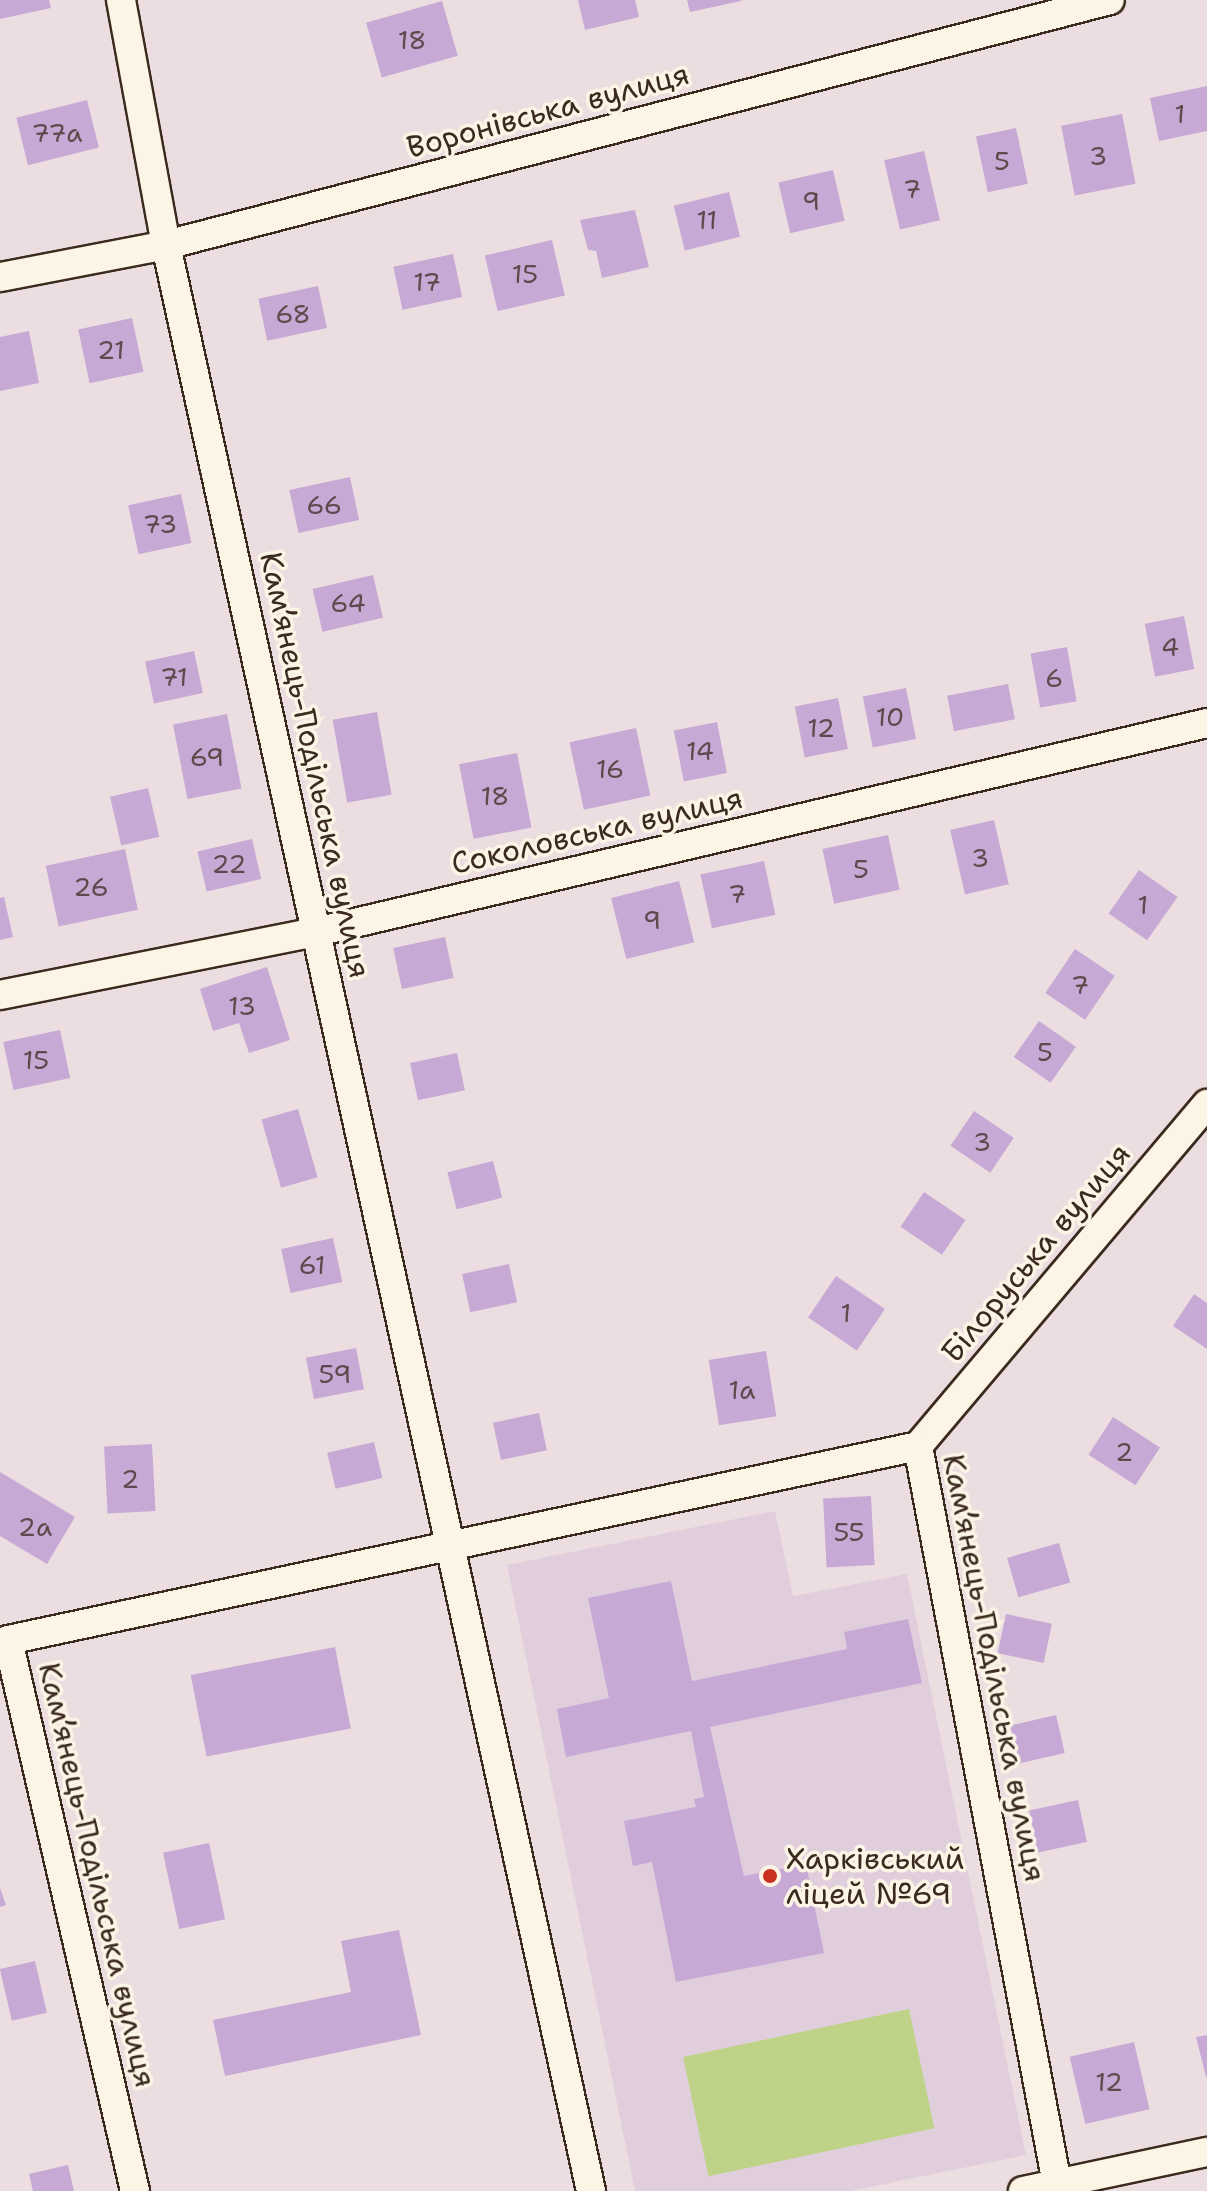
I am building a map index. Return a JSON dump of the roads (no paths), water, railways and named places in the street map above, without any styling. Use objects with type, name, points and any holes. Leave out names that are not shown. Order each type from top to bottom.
[{"type":"street","name":"Кам’янець-Подільська вулиця","points":[[121,0],[166,245],[591,2191]]},
{"type":"street","name":"Воронівська вулиця","points":[[0,277],[166,245],[1110,0]]},
{"type":"street","name":"Соколовська вулиця","points":[[0,995],[316,932],[1207,723]]},
{"type":"street","name":"Білоруська вулиця","points":[[918,1446],[1207,1104]]},
{"type":"street","name":"Кам’янець-Подільська вулиця","points":[[135,2191],[4,1638],[918,1446],[1057,2184]]},
{"type":"street","points":[[1023,2191],[1207,2152]]},
{"type":"place","name":"Харківський ліцей №69","points":[[770,1876]]}]
